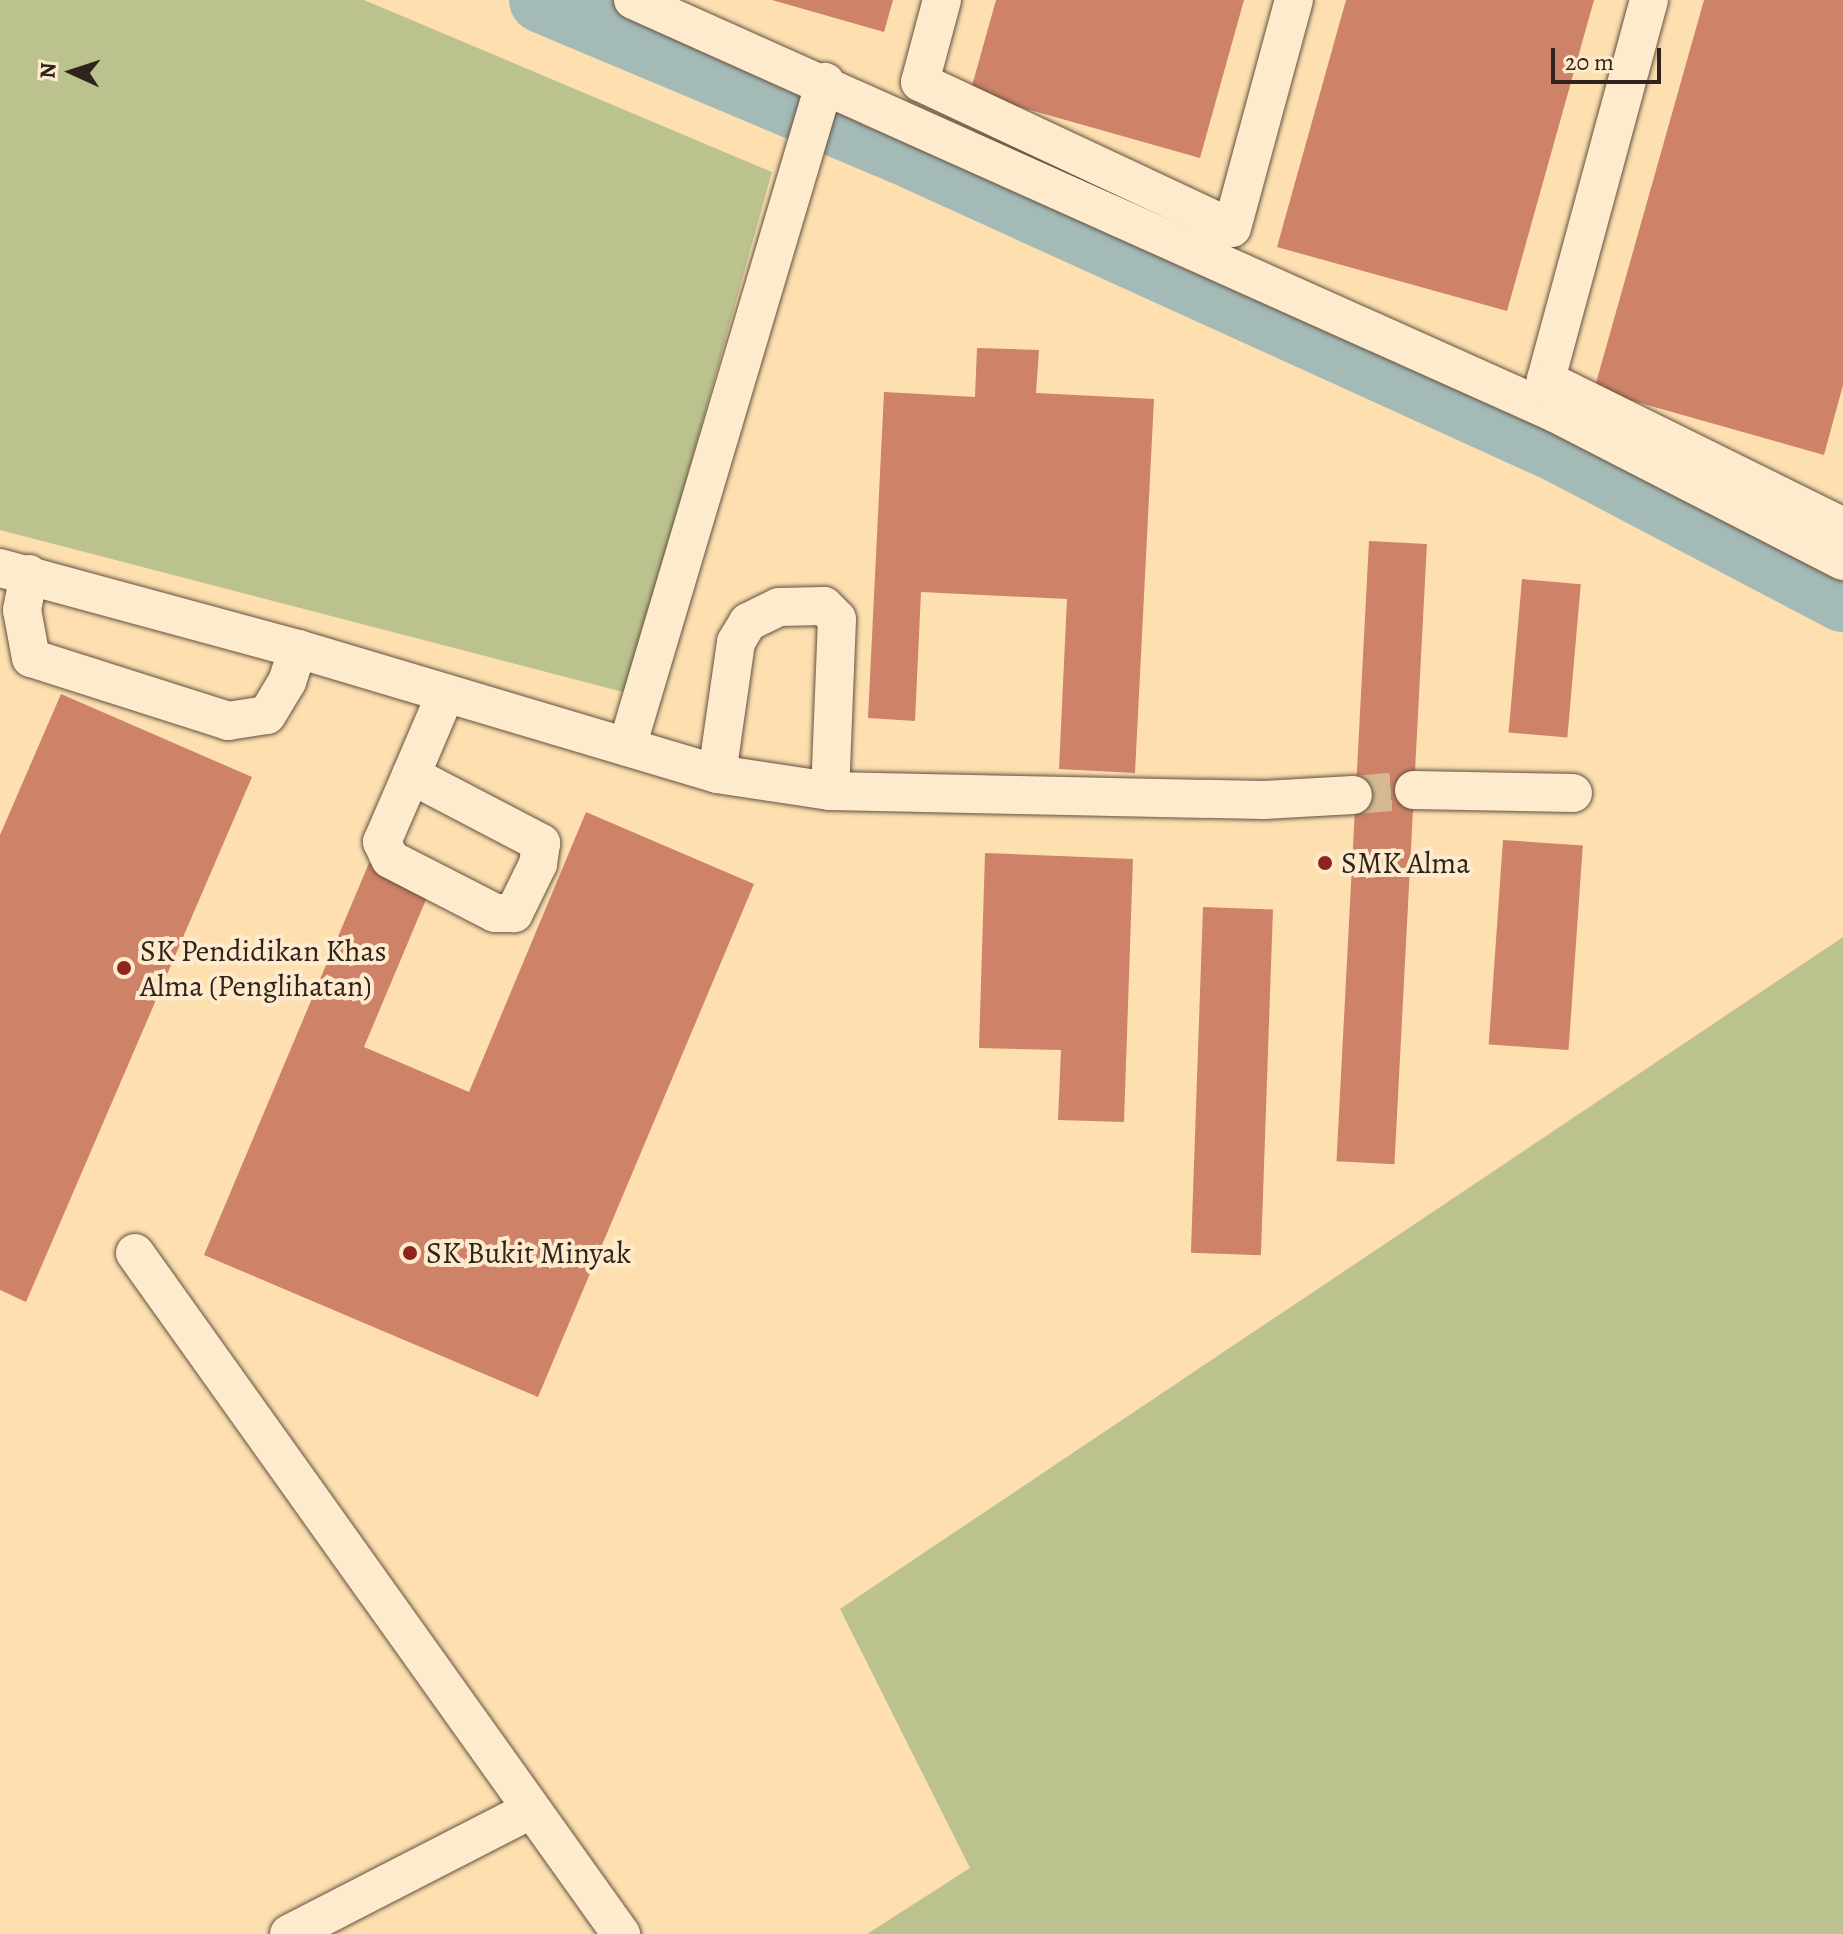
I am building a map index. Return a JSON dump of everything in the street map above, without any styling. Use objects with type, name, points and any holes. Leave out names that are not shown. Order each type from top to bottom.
[{"type":"street","points":[[633,0],[822,92],[1555,413],[1843,561]]},
{"type":"street","points":[[942,0],[920,82],[1232,228],[1294,0]]},
{"type":"street","points":[[1649,0],[1546,380],[1843,527]]},
{"type":"street","points":[[627,747],[802,148],[822,92]]},
{"type":"street","points":[[298,649],[287,682],[267,715],[228,721],[31,658],[14,571],[298,649],[717,774],[830,791],[1264,800],[1353,795]]},
{"type":"street","points":[[717,774],[736,642],[748,622],[779,607],[824,606],[837,619],[830,791]]},
{"type":"street","points":[[411,775],[446,693]]},
{"type":"street","points":[[1414,790],[1573,793]]},
{"type":"street","points":[[135,1253],[528,1811],[621,1934]]},
{"type":"street","points":[[289,1934],[528,1811]]},
{"type":"green space","points":[[0,0],[364,0],[772,172],[627,693],[0,530]]},
{"type":"green space","points":[[1843,937],[1843,1934],[867,1934],[970,1868],[840,1609]]},
{"type":"building","points":[[772,0],[893,0],[884,32]]},
{"type":"building","points":[[996,0],[1244,0],[1200,158],[970,93]]},
{"type":"building","points":[[1346,0],[1594,0],[1507,311],[1277,247]]},
{"type":"building","points":[[1704,0],[1843,0],[1843,385],[1824,455],[1594,390]]},
{"type":"building","points":[[977,348],[1039,350],[1036,393],[1154,399],[1135,773],[1059,769],[1067,599],[921,592],[915,721],[868,718],[884,392],[975,397]]},
{"type":"building","points":[[1369,541],[1427,544],[1394,1164],[1336,1161]]},
{"type":"building","points":[[1522,579],[1581,584],[1567,738],[1509,732]]},
{"type":"building","points":[[61,694],[252,777],[26,1302],[0,1290],[0,835]]},
{"type":"building","points":[[586,812],[754,884],[538,1397],[204,1255],[369,863],[430,890],[364,1047],[469,1092]]},
{"type":"building","points":[[1503,840],[1583,846],[1569,1050],[1489,1045]]},
{"type":"building","points":[[985,853],[1133,859],[1124,1122],[1058,1120],[1061,1050],[979,1048]]},
{"type":"building","points":[[1203,907],[1273,909],[1261,1255],[1191,1253]]},
{"type":"waterway","points":[[542,0],[899,150],[1559,450],[1843,599]]},
{"type":"tunnel","points":[[1353,795],[1414,790]]},
{"type":"place","name":"SMK Alma","points":[[1325,863]]},
{"type":"place","name":"SK Pendidikan Khas Alma (Penglihatan)","points":[[124,968]]},
{"type":"place","name":"SK Bukit Minyak","points":[[410,1253]]}]
